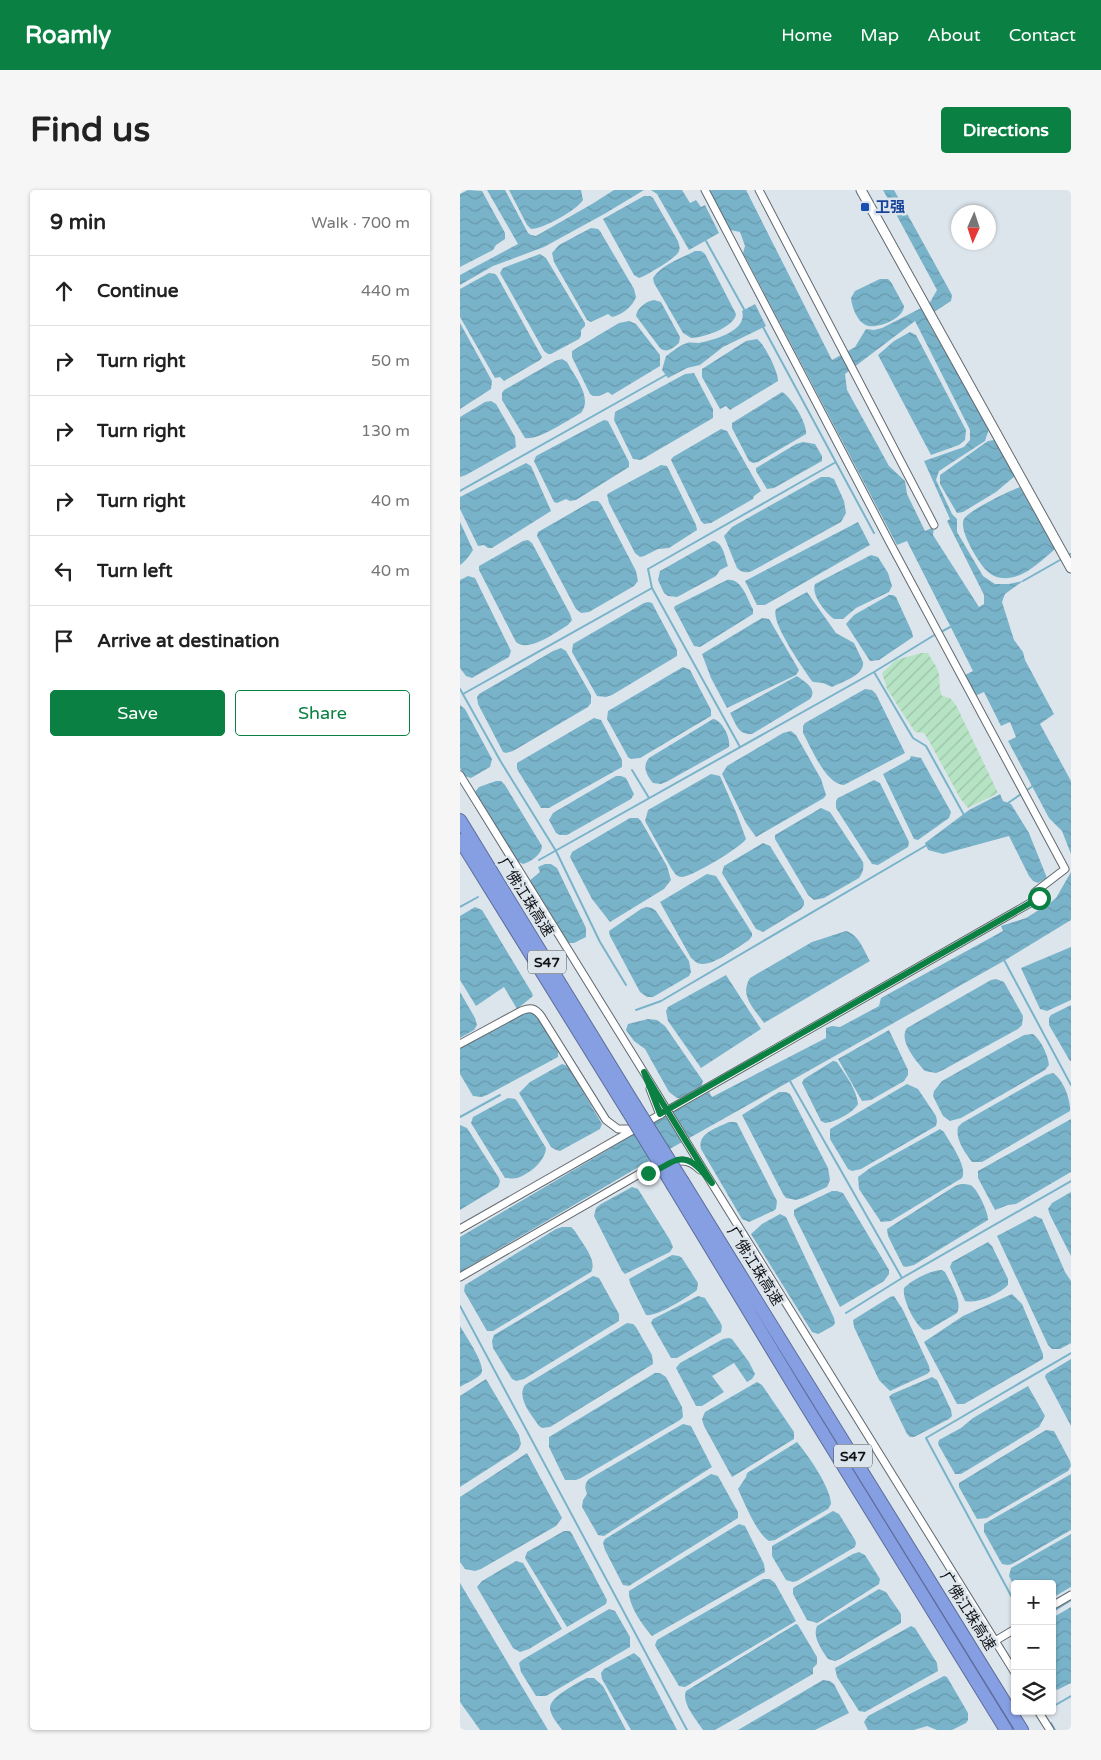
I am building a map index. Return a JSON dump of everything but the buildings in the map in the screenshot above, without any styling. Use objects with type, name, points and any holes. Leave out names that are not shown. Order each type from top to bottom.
[{"type":"highway","name":"广佛江珠高速","points":[[460,820],[630,1107]]},
{"type":"highway","name":"广佛江珠高速","points":[[460,840],[1022,1730]]},
{"type":"highway","name":"广佛江珠高速","points":[[678,1184],[797,1391],[1006,1730]]},
{"type":"street","points":[[705,190],[886,535],[1065,869],[1036,892],[1043,905]]},
{"type":"street","points":[[758,190],[934,525]]},
{"type":"street","points":[[860,190],[1071,568]]},
{"type":"street","points":[[460,776],[1013,1670]]},
{"type":"street","points":[[460,1229],[1039,898]]},
{"type":"street","points":[[460,1044],[521,1011],[529,1008],[536,1009],[606,1120],[618,1129],[628,1130],[638,1127]]},
{"type":"street","points":[[644,1072],[660,1114]]},
{"type":"street","points":[[460,1277],[641,1172],[656,1172],[678,1160],[686,1160],[695,1164],[712,1183]]},
{"type":"street","points":[[1056,1603],[1071,1594]]},
{"type":"street","points":[[995,1641],[1011,1631]]},
{"type":"street","points":[[1041,1715],[1050,1730]]},
{"type":"green space","points":[[928,653],[936,667],[939,674],[942,696],[950,698],[956,705],[998,793],[968,808],[960,798],[924,733],[915,732],[887,689],[882,673],[896,660]]},
{"type":"water","points":[[468,190],[482,191],[505,233],[505,239],[496,245],[493,250],[460,267],[460,194]]},
{"type":"water","points":[[487,190],[505,190],[528,233],[536,236],[614,190],[644,190],[544,247],[493,266],[460,285],[460,275],[518,244]]},
{"type":"water","points":[[509,190],[581,190],[583,200],[574,209],[559,218],[543,226],[531,229],[527,225]]},
{"type":"water","points":[[651,190],[682,190],[690,203],[696,200],[701,207],[705,205],[719,233],[689,250],[657,194]]},
{"type":"water","points":[[746,190],[832,360],[855,347],[866,329],[882,328],[929,304],[937,290],[883,190],[894,190],[952,295],[951,301],[934,312],[928,322],[989,429],[985,441],[939,471],[936,480],[952,514],[957,519],[957,532],[983,576],[995,584],[1023,581],[1005,594],[1002,602],[1014,640],[1023,652],[1025,660],[1054,714],[1040,724],[1071,781],[1071,854],[1062,831],[1049,818],[1008,741],[1016,737],[1010,722],[1001,726],[984,692],[975,696],[965,675],[973,671],[907,541],[897,545],[743,253],[745,246],[740,232],[730,230],[709,191]],"holes":[[[915,321],[970,430],[970,440],[964,447],[924,461],[950,519],[947,521],[984,595],[984,604],[979,607],[933,535],[934,527],[925,531],[907,494],[905,481],[889,466],[847,390],[845,374]]]},
{"type":"water","points":[[644,196],[653,198],[678,241],[680,248],[678,253],[671,259],[639,278],[634,275],[603,219]]},
{"type":"water","points":[[591,228],[600,231],[634,289],[636,297],[630,307],[620,314],[612,317],[608,314],[591,322],[587,320],[554,262],[552,253],[559,245]]},
{"type":"water","points":[[695,251],[701,251],[705,254],[736,314],[730,323],[718,331],[691,338],[683,333],[654,283],[653,278],[661,269]]},
{"type":"water","points":[[540,254],[546,258],[585,323],[579,339],[551,354],[544,351],[500,273],[503,268]]},
{"type":"water","points":[[489,273],[497,276],[542,357],[504,381],[500,377],[495,378],[460,317],[460,289]]},
{"type":"water","points":[[880,279],[888,279],[891,282],[904,306],[903,310],[896,318],[885,324],[865,325],[854,311],[851,298],[855,291]]},
{"type":"water","points":[[654,300],[661,302],[680,337],[679,343],[668,350],[660,348],[636,316],[642,305]]},
{"type":"water","points":[[755,304],[766,326],[723,347],[700,365],[687,368],[668,378],[662,370],[666,356],[687,343],[705,342],[721,337],[735,329],[740,324],[742,311]]},
{"type":"water","points":[[629,321],[636,324],[660,355],[660,366],[612,395],[608,392],[599,396],[593,396],[590,394],[572,357],[572,351],[619,323]]},
{"type":"water","points":[[460,323],[492,381],[491,389],[460,409]]},
{"type":"water","points":[[910,332],[916,335],[966,430],[965,440],[959,445],[931,455],[878,355],[894,341]]},
{"type":"water","points":[[757,339],[770,358],[778,381],[730,410],[726,406],[720,409],[702,377],[702,369],[746,341]]},
{"type":"water","points":[[562,359],[567,362],[582,388],[585,401],[584,407],[581,413],[553,429],[531,438],[525,438],[502,400],[502,393],[504,390],[555,361]]},
{"type":"water","points":[[694,373],[713,409],[713,418],[641,460],[633,459],[614,420],[615,412],[685,374]]},
{"type":"water","points":[[782,392],[790,399],[798,411],[806,434],[758,462],[753,463],[749,461],[732,428],[732,423]]},
{"type":"water","points":[[491,401],[496,404],[515,437],[516,447],[460,477],[460,417],[485,402]]},
{"type":"water","points":[[604,420],[608,421],[629,462],[629,467],[576,500],[570,501],[566,499],[557,503],[554,502],[534,461],[536,456]]},
{"type":"water","points":[[721,429],[727,431],[761,491],[753,499],[711,523],[704,524],[671,460]]},
{"type":"water","points":[[994,440],[1015,476],[996,492],[963,512],[957,513],[940,484],[940,475],[988,441]]},
{"type":"water","points":[[803,442],[815,444],[822,456],[822,461],[774,488],[767,489],[756,468],[796,444]]},
{"type":"water","points":[[526,463],[531,466],[551,511],[492,548],[484,545],[478,546],[460,509],[460,497]]},
{"type":"water","points":[[661,465],[667,466],[697,530],[669,548],[658,549],[640,557],[635,553],[609,503],[607,495]]},
{"type":"water","points":[[821,477],[834,479],[844,501],[846,513],[841,522],[752,571],[744,572],[737,568],[724,536],[732,527]]},
{"type":"water","points":[[1020,487],[1055,549],[1024,573],[1010,578],[1002,578],[991,574],[978,560],[966,537],[963,524],[967,515]]},
{"type":"water","points":[[592,501],[598,501],[601,504],[636,571],[638,581],[634,586],[589,612],[581,613],[576,609],[537,536],[538,532]]},
{"type":"water","points":[[460,522],[473,550],[460,565]]},
{"type":"water","points":[[858,522],[870,545],[765,605],[757,605],[745,581]]},
{"type":"water","points":[[528,540],[532,543],[572,620],[568,625],[542,640],[528,645],[521,645],[516,642],[479,570],[479,566]]},
{"type":"water","points":[[713,541],[721,547],[728,566],[720,570],[716,576],[677,597],[668,596],[664,593],[658,580],[660,571]]},
{"type":"water","points":[[871,555],[878,557],[888,573],[892,586],[889,592],[856,608],[843,619],[834,619],[823,608],[817,598],[814,588],[815,584]]},
{"type":"water","points":[[468,576],[475,578],[511,651],[509,657],[472,678],[466,676],[460,668],[460,580]]},
{"type":"water","points":[[727,580],[737,582],[753,609],[753,614],[700,647],[694,646],[674,608],[675,606]]},
{"type":"water","points":[[807,592],[836,633],[854,643],[863,662],[863,667],[857,674],[832,687],[811,680],[788,645],[775,615],[776,609]]},
{"type":"water","points":[[889,595],[896,597],[913,637],[879,660],[870,661],[846,624],[854,615]]},
{"type":"water","points":[[648,602],[652,603],[677,650],[677,656],[612,695],[606,697],[597,696],[572,652],[573,644]]},
{"type":"water","points":[[762,618],[769,619],[799,670],[796,675],[727,708],[711,678],[702,654]]},
{"type":"water","points":[[561,648],[566,651],[591,695],[591,703],[588,707],[513,751],[503,752],[478,704],[477,697],[479,694]]},
{"type":"water","points":[[683,667],[690,670],[711,710],[711,716],[640,758],[631,759],[628,757],[607,719],[608,711]]},
{"type":"water","points":[[797,676],[812,689],[810,699],[752,734],[740,731],[730,713]]},
{"type":"water","points":[[865,689],[872,690],[876,694],[905,753],[844,785],[831,779],[825,772],[803,733],[803,726],[805,723]]},
{"type":"water","points":[[460,705],[465,709],[492,759],[490,767],[471,778],[465,776],[460,768]]},
{"type":"water","points":[[594,718],[601,720],[622,760],[622,767],[549,808],[541,808],[517,769],[517,763]]},
{"type":"water","points":[[713,719],[720,723],[725,730],[729,739],[729,747],[668,781],[661,784],[653,783],[648,777],[646,770],[649,758]]},
{"type":"water","points":[[791,731],[796,735],[821,779],[826,795],[824,798],[756,837],[746,823],[722,774],[727,766],[783,733]]},
{"type":"water","points":[[911,756],[921,758],[951,812],[949,818],[918,840],[914,839],[883,774],[910,759]]},
{"type":"water","points":[[711,774],[720,776],[746,839],[735,849],[716,861],[696,872],[680,877],[671,868],[645,821],[648,810]]},
{"type":"water","points":[[616,776],[626,778],[634,794],[631,799],[567,835],[556,833],[549,820],[553,813]]},
{"type":"water","points":[[874,780],[880,783],[909,842],[908,847],[878,865],[872,864],[836,808],[838,798]]},
{"type":"water","points":[[501,781],[505,785],[542,846],[538,855],[526,863],[523,864],[517,861],[476,796],[475,792],[479,787]]},
{"type":"water","points":[[1000,794],[1003,801],[1011,804],[1029,833],[1047,878],[1038,883],[1029,876],[1009,836],[943,854],[928,850],[925,843],[969,810]]},
{"type":"water","points":[[821,808],[830,812],[863,862],[863,869],[859,878],[824,898],[814,900],[808,895],[775,839],[775,835]]},
{"type":"water","points":[[630,818],[638,818],[641,821],[667,866],[671,880],[664,889],[610,922],[592,899],[570,857],[572,852]]},
{"type":"water","points":[[763,843],[770,846],[804,901],[804,905],[801,909],[763,932],[756,929],[722,873],[724,866]]},
{"type":"water","points":[[551,864],[557,868],[586,928],[586,937],[574,943],[567,943],[529,881],[540,872],[538,867]]},
{"type":"water","points":[[1071,872],[1071,920],[1002,962],[659,1155],[460,1272],[460,1237],[709,1092],[712,1097],[826,1038],[826,1028],[832,1026],[840,1027],[879,1006],[881,998],[1003,931],[1001,926],[1026,918],[1050,903],[1056,898]]},
{"type":"water","points":[[707,874],[716,876],[752,933],[752,936],[726,955],[713,962],[702,964],[697,963],[691,958],[660,902]]},
{"type":"water","points":[[475,907],[482,910],[532,993],[533,996],[517,1009],[504,987],[476,1006],[460,980],[460,916]]},
{"type":"water","points":[[646,907],[656,911],[689,961],[691,972],[689,976],[653,997],[647,997],[640,992],[609,931]]},
{"type":"water","points":[[846,931],[857,939],[870,961],[764,1023],[752,1007],[747,996],[747,984],[750,978],[812,942]]},
{"type":"water","points":[[1071,947],[1071,1000],[1047,1011],[1040,1009],[1021,968]]},
{"type":"water","points":[[726,975],[761,1029],[701,1068],[668,1021],[666,1011],[668,1007]]},
{"type":"water","points":[[996,979],[1004,982],[1023,1016],[1022,1025],[943,1070],[936,1073],[925,1071],[906,1044],[905,1033],[907,1028],[991,980]]},
{"type":"water","points":[[460,992],[477,1025],[474,1030],[460,1038]]},
{"type":"water","points":[[1071,1005],[1070,1061],[1049,1025],[1049,1018],[1051,1015]]},
{"type":"water","points":[[531,1012],[536,1014],[558,1051],[558,1057],[489,1094],[482,1097],[473,1096],[460,1074],[460,1048],[525,1013]]},
{"type":"water","points":[[648,1019],[657,1020],[665,1026],[703,1081],[701,1088],[683,1098],[677,1098],[669,1092],[645,1049],[634,1041],[626,1030],[628,1024]]},
{"type":"water","points":[[889,1030],[908,1070],[908,1075],[904,1081],[871,1100],[862,1101],[838,1059]]},
{"type":"water","points":[[1033,1034],[1041,1044],[1047,1057],[1049,1065],[1045,1070],[961,1118],[950,1121],[943,1116],[933,1096],[934,1091],[942,1081],[1024,1035]]},
{"type":"water","points":[[833,1061],[837,1062],[850,1082],[858,1104],[852,1111],[834,1121],[825,1123],[821,1121],[802,1083],[804,1079]]},
{"type":"water","points":[[562,1064],[568,1066],[602,1124],[600,1129],[560,1151],[551,1147],[519,1093],[530,1082]]},
{"type":"water","points":[[1053,1073],[1066,1090],[1070,1111],[982,1162],[972,1162],[959,1141],[958,1127],[1046,1075]]},
{"type":"water","points":[[907,1084],[918,1089],[936,1116],[936,1126],[861,1169],[852,1171],[848,1169],[830,1139],[830,1129]]},
{"type":"water","points":[[779,1092],[790,1094],[828,1168],[830,1180],[827,1187],[796,1200],[786,1198],[783,1194],[742,1115]]},
{"type":"water","points":[[508,1098],[517,1101],[546,1148],[540,1163],[526,1174],[517,1178],[505,1178],[471,1123],[473,1117]]},
{"type":"water","points":[[1071,1119],[1071,1172],[1016,1204],[995,1210],[978,1178],[978,1171]]},
{"type":"water","points":[[729,1122],[737,1123],[777,1201],[776,1209],[749,1222],[742,1219],[701,1149],[702,1139],[705,1135]]},
{"type":"water","points":[[460,1125],[467,1128],[500,1182],[498,1187],[460,1210]]},
{"type":"water","points":[[940,1129],[944,1132],[961,1162],[963,1168],[962,1178],[891,1221],[881,1222],[859,1189],[858,1177],[870,1168]]},
{"type":"water","points":[[961,1184],[972,1186],[975,1189],[985,1208],[988,1220],[914,1265],[903,1266],[888,1236],[887,1229]]},
{"type":"water","points":[[632,1187],[638,1189],[673,1247],[670,1252],[625,1274],[594,1216],[596,1208],[601,1204]]},
{"type":"water","points":[[832,1191],[843,1193],[889,1270],[889,1274],[884,1281],[840,1307],[794,1215],[794,1210],[797,1208]]},
{"type":"water","points":[[1071,1192],[1071,1256],[1048,1209],[1052,1203]]},
{"type":"water","points":[[780,1214],[786,1217],[834,1318],[835,1323],[833,1326],[818,1334],[812,1332],[751,1234],[762,1224]]},
{"type":"water","points":[[1035,1216],[1042,1219],[1065,1272],[1071,1281],[1071,1343],[1060,1349],[1052,1349],[1048,1345],[997,1236]]},
{"type":"water","points":[[562,1227],[571,1227],[585,1246],[591,1257],[593,1267],[591,1272],[493,1331],[487,1331],[464,1291],[465,1285]]},
{"type":"water","points":[[988,1242],[992,1246],[1008,1279],[1008,1285],[988,1298],[970,1302],[965,1301],[950,1267],[952,1262]]},
{"type":"water","points":[[672,1255],[682,1258],[698,1283],[697,1290],[665,1310],[646,1315],[629,1279]]},
{"type":"water","points":[[942,1270],[945,1272],[957,1298],[957,1313],[930,1329],[924,1330],[910,1311],[905,1298],[904,1288],[922,1276]]},
{"type":"water","points":[[593,1276],[599,1278],[619,1314],[619,1321],[524,1379],[516,1381],[512,1379],[493,1348],[492,1341],[494,1335]]},
{"type":"water","points":[[1012,1294],[1022,1304],[1043,1354],[1043,1359],[964,1404],[957,1404],[924,1342],[963,1316]]},
{"type":"water","points":[[698,1296],[705,1298],[722,1326],[721,1332],[677,1358],[671,1358],[651,1323],[653,1319]]},
{"type":"water","points":[[894,1296],[903,1310],[930,1371],[890,1391],[879,1380],[854,1327],[853,1320]]},
{"type":"water","points":[[627,1323],[633,1324],[636,1327],[652,1355],[653,1364],[550,1427],[542,1428],[539,1426],[524,1401],[522,1395],[525,1385]]},
{"type":"water","points":[[460,1326],[481,1364],[482,1370],[479,1376],[460,1387]]},
{"type":"water","points":[[723,1339],[732,1339],[749,1362],[755,1374],[747,1382],[734,1363],[712,1376],[724,1392],[702,1406],[696,1406],[676,1368],[680,1363]]},
{"type":"water","points":[[1071,1359],[1071,1426],[1045,1377],[1046,1374]]},
{"type":"water","points":[[655,1373],[660,1373],[666,1377],[682,1407],[683,1417],[581,1478],[565,1480],[549,1447],[549,1437]]},
{"type":"water","points":[[932,1377],[937,1380],[952,1416],[914,1437],[910,1437],[889,1397]]},
{"type":"water","points":[[486,1379],[519,1435],[521,1444],[518,1450],[460,1487],[460,1396]]},
{"type":"water","points":[[757,1382],[762,1385],[794,1432],[794,1439],[732,1477],[702,1419],[705,1412]]},
{"type":"water","points":[[1028,1386],[1045,1416],[1039,1427],[961,1474],[955,1474],[938,1444],[939,1440]]},
{"type":"water","points":[[683,1424],[691,1426],[712,1467],[604,1536],[598,1535],[582,1507],[583,1500],[587,1494],[585,1486],[587,1481]]},
{"type":"water","points":[[1046,1430],[1054,1431],[1070,1461],[1071,1466],[1068,1471],[987,1518],[977,1519],[959,1487],[959,1483]]},
{"type":"water","points":[[797,1442],[813,1463],[823,1481],[831,1504],[828,1509],[775,1540],[769,1541],[760,1532],[738,1489],[747,1473]]},
{"type":"water","points":[[527,1453],[562,1518],[556,1526],[481,1569],[475,1571],[465,1569],[460,1562],[460,1497]]},
{"type":"water","points":[[711,1474],[718,1476],[738,1512],[738,1518],[629,1586],[623,1585],[605,1550],[603,1543],[605,1539]]},
{"type":"water","points":[[1071,1474],[1071,1530],[1012,1564],[1002,1564],[984,1532],[984,1524]]},
{"type":"water","points":[[833,1511],[839,1514],[855,1540],[855,1547],[797,1581],[786,1580],[772,1556],[772,1546]]},
{"type":"water","points":[[739,1524],[745,1526],[764,1564],[765,1572],[652,1636],[633,1609],[629,1591]]},
{"type":"water","points":[[564,1531],[570,1531],[572,1534],[607,1600],[606,1604],[567,1627],[525,1558],[527,1552]]},
{"type":"water","points":[[1071,1534],[1071,1587],[1056,1596],[1056,1580],[1011,1580],[1009,1576],[1011,1568]]},
{"type":"water","points":[[859,1552],[865,1555],[880,1579],[879,1584],[817,1623],[807,1620],[793,1594],[793,1588]]},
{"type":"water","points":[[516,1561],[523,1563],[562,1629],[529,1649],[520,1652],[513,1648],[477,1587],[482,1581]]},
{"type":"water","points":[[763,1579],[770,1579],[775,1583],[796,1621],[685,1687],[679,1686],[655,1645],[657,1640]]},
{"type":"water","points":[[460,1583],[548,1730],[480,1730],[460,1702]]},
{"type":"water","points":[[879,1589],[886,1592],[901,1614],[901,1623],[840,1659],[835,1661],[828,1659],[817,1639],[817,1626]]},
{"type":"water","points":[[1071,1607],[1071,1683],[1057,1690],[1056,1689],[1056,1616]]},
{"type":"water","points":[[609,1609],[615,1611],[630,1637],[630,1647],[546,1696],[536,1696],[521,1672],[519,1663]]},
{"type":"water","points":[[796,1624],[817,1657],[817,1664],[813,1668],[813,1674],[715,1730],[703,1730],[688,1706],[685,1696],[686,1691]]},
{"type":"water","points":[[911,1626],[915,1628],[937,1663],[938,1671],[865,1712],[859,1711],[837,1677],[835,1668]]},
{"type":"water","points":[[634,1653],[640,1658],[677,1730],[631,1730],[602,1679],[601,1673],[604,1669]]},
{"type":"water","points":[[944,1676],[947,1677],[968,1713],[966,1723],[952,1730],[937,1730],[927,1726],[914,1730],[868,1730],[864,1722],[868,1716]]},
{"type":"water","points":[[587,1678],[594,1678],[603,1686],[626,1730],[562,1730],[551,1714],[551,1703],[565,1690]]},
{"type":"water","points":[[823,1680],[834,1684],[849,1713],[815,1730],[738,1730]]},
{"type":"waterway","points":[[706,241],[745,311]]},
{"type":"waterway","points":[[763,327],[874,533]]},
{"type":"waterway","points":[[460,491],[666,375]]},
{"type":"waterway","points":[[740,747],[652,588],[648,569],[836,462]]},
{"type":"waterway","points":[[1023,581],[1060,560]]},
{"type":"waterway","points":[[463,694],[652,588]]},
{"type":"waterway","points":[[941,632],[952,626]]},
{"type":"waterway","points":[[539,860],[874,672],[936,634]]},
{"type":"waterway","points":[[874,672],[913,738],[926,746],[964,815]]},
{"type":"waterway","points":[[460,689],[501,762],[556,851],[600,942],[626,985]]},
{"type":"waterway","points":[[632,770],[649,798]]},
{"type":"waterway","points":[[1008,803],[1033,786]]},
{"type":"waterway","points":[[636,1010],[661,1001],[927,845]]},
{"type":"waterway","points":[[460,907],[478,897]]},
{"type":"waterway","points":[[1004,960],[1071,1085]]},
{"type":"waterway","points":[[790,1081],[902,1278]]},
{"type":"waterway","points":[[460,1117],[500,1095]]},
{"type":"waterway","points":[[846,1313],[902,1278],[1071,1181]]},
{"type":"waterway","points":[[460,1306],[687,1730]]},
{"type":"waterway","points":[[1011,1596],[926,1438],[1071,1353]]},
{"type":"waterway","points":[[1056,1609],[1071,1600]]},
{"type":"waterway","points":[[1056,1705],[1071,1696]]},
{"type":"waterway","points":[[1051,1723],[1055,1730]]},
{"type":"place","name":"卫强","points":[[865,207]]},
{"type":"route","points":[[648,1173],[656,1172],[678,1160],[686,1160],[695,1164],[712,1183],[698,1161],[656,1092],[644,1072],[660,1114],[729,1075],[1039,898]]}]
